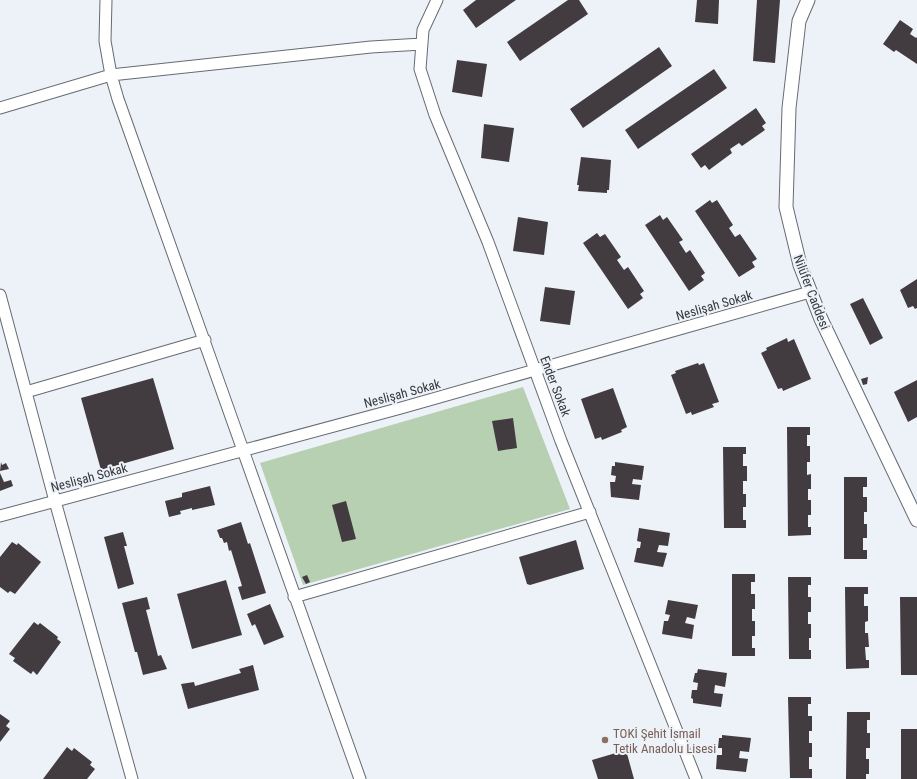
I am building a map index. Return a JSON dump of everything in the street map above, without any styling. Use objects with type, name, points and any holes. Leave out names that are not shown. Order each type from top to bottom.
[{"type":"street","points":[[106,0],[105,40],[111,75],[244,450],[294,597],[360,779]]},
{"type":"street","name":"Ender Sokak","points":[[437,0],[423,30],[420,69],[435,115],[488,242],[534,370],[696,779]]},
{"type":"street","name":"Nilüfer Caddesi","points":[[808,0],[799,21],[789,108],[786,207],[800,265],[821,319],[917,520]]},
{"type":"street","points":[[0,108],[111,75],[371,47],[422,44]]},
{"type":"street","name":"Neslişah Sokak","points":[[0,516],[534,370],[810,292]]},
{"type":"street","points":[[0,295],[132,779]]},
{"type":"street","points":[[26,392],[178,350],[205,340]]},
{"type":"street","points":[[294,597],[590,512]]},
{"type":"green space","points":[[523,387],[570,509],[303,585],[260,463]]},
{"type":"building","points":[[476,0],[516,0],[476,28],[463,10]]},
{"type":"building","points":[[568,0],[579,0],[588,14],[520,61],[507,42]]},
{"type":"building","points":[[697,0],[719,0],[718,24],[695,22]]},
{"type":"building","points":[[757,0],[780,0],[775,63],[753,61]]},
{"type":"building","points":[[900,20],[913,29],[910,34],[916,38],[917,37],[917,64],[896,50],[894,52],[883,44]]},
{"type":"building","points":[[659,47],[672,66],[583,128],[570,109]]},
{"type":"building","points":[[457,60],[487,64],[482,97],[452,92]]},
{"type":"building","points":[[714,69],[727,88],[638,149],[625,130]]},
{"type":"building","points":[[756,108],[766,123],[762,126],[765,130],[742,146],[739,143],[730,149],[732,153],[709,170],[705,165],[701,168],[691,154]]},
{"type":"building","points":[[484,124],[514,128],[509,162],[481,158]]},
{"type":"building","points":[[581,157],[611,160],[609,190],[607,190],[607,193],[578,191],[579,185],[577,185]]},
{"type":"building","points":[[710,200],[712,203],[717,200],[733,225],[729,228],[735,237],[740,234],[757,259],[752,262],[755,267],[739,277],[695,211]]},
{"type":"building","points":[[660,215],[663,220],[667,217],[683,240],[679,242],[686,253],[690,250],[705,273],[701,276],[704,280],[689,291],[645,225]]},
{"type":"building","points":[[518,217],[548,222],[544,255],[513,251]]},
{"type":"building","points":[[597,233],[600,237],[605,234],[621,257],[617,260],[624,270],[628,267],[644,291],[640,294],[643,298],[628,309],[583,243]]},
{"type":"building","points":[[917,279],[917,308],[915,309],[913,306],[908,308],[900,290]]},
{"type":"building","points":[[545,287],[575,291],[570,325],[540,321]]},
{"type":"building","points":[[863,298],[883,338],[870,345],[850,304]]},
{"type":"building","points":[[787,338],[788,342],[794,339],[811,379],[783,391],[782,388],[778,389],[761,353],[767,350],[766,348]]},
{"type":"building","points":[[698,363],[699,365],[704,363],[719,402],[712,404],[714,407],[692,415],[691,412],[686,414],[671,375],[676,373],[675,371]]},
{"type":"building","points":[[868,377],[867,384],[863,385],[861,379]]},
{"type":"building","points":[[153,378],[174,449],[101,470],[81,398]]},
{"type":"building","points":[[917,380],[917,417],[908,422],[894,392]]},
{"type":"building","points":[[613,388],[627,427],[621,430],[622,432],[602,440],[601,437],[595,439],[581,399]]},
{"type":"building","points":[[513,418],[517,448],[498,451],[492,421]]},
{"type":"building","points":[[787,427],[810,427],[810,435],[807,435],[807,446],[810,446],[810,462],[807,462],[807,475],[811,474],[811,489],[808,489],[808,500],[811,500],[811,515],[808,515],[808,527],[811,527],[811,535],[788,536]]},
{"type":"building","points":[[723,447],[746,447],[746,454],[743,454],[743,466],[747,466],[747,481],[743,481],[743,494],[746,494],[746,507],[743,507],[743,520],[746,520],[746,528],[724,528]]},
{"type":"building","points":[[1,462],[2,465],[6,463],[9,469],[0,471]]},
{"type":"building","points":[[615,462],[644,466],[642,480],[633,479],[632,484],[641,485],[639,500],[611,497],[610,482],[615,482],[616,476],[611,475],[612,466],[615,466]]},
{"type":"building","points":[[0,473],[4,482],[11,480],[13,486],[0,491]]},
{"type":"building","points":[[844,477],[867,477],[867,487],[863,487],[863,497],[867,497],[867,512],[864,512],[864,524],[867,524],[867,538],[863,538],[863,550],[867,550],[867,559],[844,559]]},
{"type":"building","points":[[210,486],[215,505],[180,511],[181,514],[169,517],[165,501],[182,497],[182,493]]},
{"type":"building","points":[[346,501],[356,539],[342,542],[332,505]]},
{"type":"building","points":[[241,522],[248,544],[250,543],[266,593],[242,600],[238,587],[242,586],[231,550],[229,551],[227,542],[224,543],[217,530]]},
{"type":"building","points":[[639,528],[670,533],[668,546],[659,545],[657,552],[667,553],[663,567],[634,562],[637,548],[640,548],[641,542],[637,541]]},
{"type":"building","points":[[123,532],[127,546],[124,546],[134,584],[118,589],[104,537]]},
{"type":"building","points":[[576,540],[584,569],[530,585],[527,584],[519,557]]},
{"type":"building","points":[[12,542],[17,545],[18,543],[41,562],[15,594],[10,591],[8,593],[0,587],[0,557]]},
{"type":"building","points":[[732,574],[755,574],[755,582],[751,582],[751,594],[755,594],[755,609],[752,609],[752,621],[755,621],[755,636],[752,636],[752,648],[755,648],[755,656],[732,656]]},
{"type":"building","points":[[307,575],[310,582],[306,584],[302,577]]},
{"type":"building","points":[[788,577],[811,577],[811,585],[808,585],[808,597],[811,597],[811,612],[808,612],[808,624],[811,624],[809,650],[811,650],[811,659],[789,659]]},
{"type":"building","points":[[226,580],[242,635],[192,649],[177,594]]},
{"type":"building","points":[[845,587],[868,587],[868,594],[864,594],[864,606],[868,606],[868,621],[865,622],[865,633],[868,633],[869,647],[865,647],[866,660],[869,660],[869,668],[846,669]]},
{"type":"building","points":[[147,597],[150,609],[146,610],[158,656],[161,655],[167,669],[143,675],[137,652],[135,652],[122,603]]},
{"type":"building","points":[[900,597],[917,597],[917,675],[901,675]]},
{"type":"building","points":[[668,600],[698,605],[695,619],[687,617],[685,623],[694,625],[692,639],[662,634],[664,621],[668,621],[670,615],[665,614]]},
{"type":"building","points":[[270,604],[284,637],[264,645],[255,624],[252,626],[247,614]]},
{"type":"building","points":[[34,622],[38,625],[40,623],[58,637],[57,639],[61,642],[37,675],[33,671],[31,674],[13,661],[15,658],[9,654]]},
{"type":"building","points":[[253,665],[259,690],[188,709],[181,684],[194,682],[195,686],[241,673],[239,669]]},
{"type":"building","points":[[698,669],[727,673],[725,687],[715,685],[714,693],[723,694],[721,707],[693,703],[693,699],[691,698],[692,690],[697,690],[698,683],[693,682],[695,673],[697,673]]},
{"type":"building","points":[[788,697],[811,697],[811,704],[808,704],[808,716],[812,716],[812,731],[809,731],[809,743],[812,743],[812,757],[809,757],[809,769],[812,769],[812,778],[790,778]]},
{"type":"building","points":[[847,712],[870,712],[870,720],[867,720],[867,733],[870,733],[870,748],[866,748],[866,759],[869,759],[869,774],[866,774],[866,779],[846,779]]},
{"type":"building","points":[[0,714],[10,721],[6,726],[10,729],[0,742]]},
{"type":"building","points":[[901,729],[917,729],[917,779],[901,779]]},
{"type":"building","points":[[722,735],[751,738],[749,752],[740,751],[739,758],[748,759],[746,772],[716,769],[717,755],[722,755],[722,748],[718,748],[719,738],[722,738]]},
{"type":"building","points":[[67,747],[72,751],[74,748],[92,762],[90,765],[95,769],[87,779],[43,779]]},
{"type":"building","points":[[626,750],[634,779],[598,779],[592,760]]},
{"type":"place","name":"TOKİ Şehit İsmail Tetik Anadolu Lisesi","points":[[605,740]]}]
